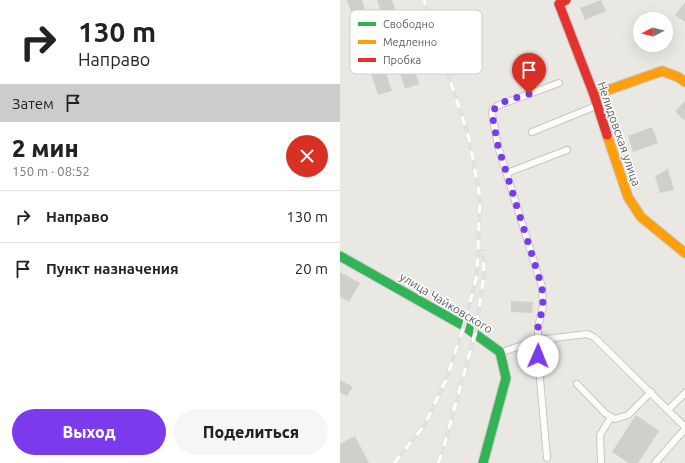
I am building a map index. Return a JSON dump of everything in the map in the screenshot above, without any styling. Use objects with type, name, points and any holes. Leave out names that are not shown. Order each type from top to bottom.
[{"type":"street","name":"Нелидовская улица","points":[[562,2],[628,197],[641,217],[685,253]]},
{"type":"street","points":[[594,95],[662,71],[678,77],[685,82]]},
{"type":"street","name":"улица Чайковского","points":[[340,256],[464,326],[500,352]]},
{"type":"street","points":[[483,463],[506,378],[500,352]]},
{"type":"lane","points":[[547,458],[538,356],[538,327],[543,306],[542,287],[493,125],[492,114],[493,109],[499,104],[559,83]]},
{"type":"lane","points":[[532,132],[597,105]]},
{"type":"lane","points":[[507,173],[567,150]]},
{"type":"lane","points":[[500,352],[538,340],[587,334],[594,337],[651,392],[685,428],[655,463]]},
{"type":"lane","points":[[577,384],[611,417],[616,418],[628,414],[651,392]]},
{"type":"lane","points":[[668,410],[685,393]]},
{"type":"lane","points":[[601,461],[600,435],[611,417]]},
{"type":"building","points":[[347,0],[362,0],[365,10],[350,10]]},
{"type":"building","points":[[377,0],[392,0],[395,10],[380,10]]},
{"type":"building","points":[[601,0],[606,11],[585,20],[580,8]]},
{"type":"building","points":[[685,2],[685,22],[675,15]]},
{"type":"building","points":[[371,74],[386,74],[392,91],[378,95]]},
{"type":"building","points":[[400,74],[416,74],[419,84],[405,89]]},
{"type":"building","points":[[685,101],[685,119],[683,120],[675,111]]},
{"type":"building","points":[[652,127],[658,143],[633,152],[628,136]]},
{"type":"building","points":[[668,169],[674,190],[660,193],[655,176]]},
{"type":"building","points":[[340,272],[360,283],[349,302],[340,297]]},
{"type":"building","points":[[511,301],[533,302],[532,313],[511,312]]},
{"type":"building","points":[[340,380],[353,387],[347,396],[340,392]]},
{"type":"building","points":[[636,415],[659,431],[638,463],[629,463],[612,452]]},
{"type":"building","points":[[355,436],[369,463],[340,463],[340,444]]},
{"type":"railway","points":[[424,0],[427,10]]},
{"type":"railway","points":[[394,463],[424,426],[446,380],[464,326],[477,275],[480,198],[469,138],[448,74]]},
{"type":"railway","points":[[438,463],[475,334],[484,275],[483,252]]},
{"type":"traffic: fast","points":[[340,256],[464,326],[500,352],[506,378],[483,463]]},
{"type":"traffic: slow","points":[[594,95],[662,71],[678,77],[685,82]]},
{"type":"traffic: slow","points":[[607,135],[628,197],[641,217],[685,253]]},
{"type":"traffic: jam","points":[[566,0],[559,4],[594,95],[607,135]]},
{"type":"route","points":[[529,94],[499,104],[493,109],[492,114],[498,146],[542,287],[543,306],[538,327],[538,356]]}]
